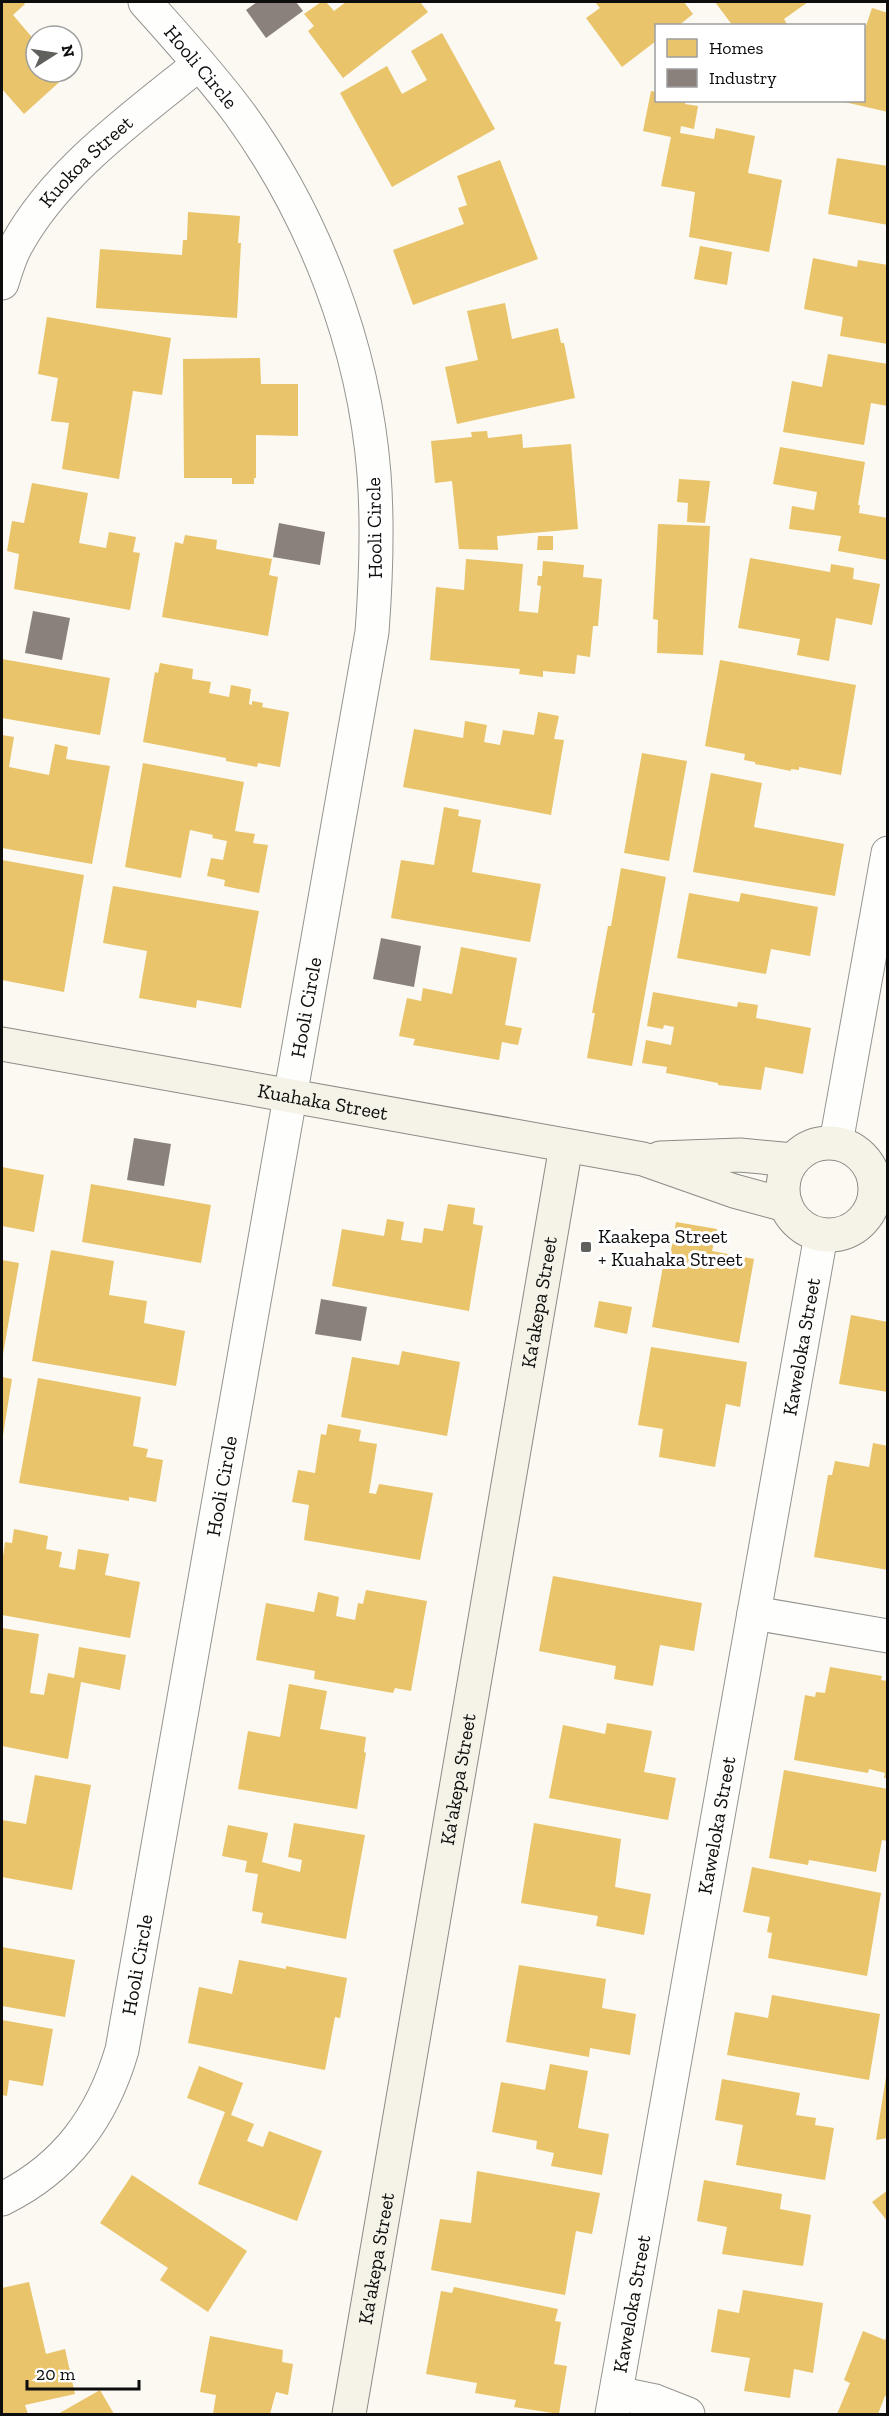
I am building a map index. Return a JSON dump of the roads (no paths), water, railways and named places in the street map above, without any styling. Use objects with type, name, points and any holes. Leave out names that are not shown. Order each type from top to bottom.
[{"type":"street","name":"Hooli Circle","points":[[2,2199],[31,2183],[76,2142],[109,2091],[122,2050],[372,632],[377,575],[374,472],[365,408],[338,305],[321,261],[275,170],[239,113],[145,2]]},
{"type":"street","name":"Kuokoa Street","points":[[2,283],[16,245],[64,180],[100,146],[199,64]]},
{"type":"street","points":[[836,1143],[888,853]]},
{"type":"street","name":"Kuahaka Street","points":[[2,1044],[643,1159],[734,1191],[786,1205]]},
{"type":"street","points":[[836,1143],[852,1149],[880,1175],[872,1205],[876,1220],[837,1235],[821,1235],[806,1229],[794,1219],[786,1205],[785,1174],[793,1160],[805,1149],[821,1144],[836,1143]]},
{"type":"street","name":"Ka'akepa Street","points":[[348,2415],[413,2048],[529,1352],[566,1146]]},
{"type":"street","name":"Kuahaka Street","points":[[643,1159],[740,1155],[793,1160]]},
{"type":"street","name":"Kaweloka Street","points":[[614,2404],[821,1235]]},
{"type":"street","points":[[754,1613],[888,1636]]},
{"type":"street","points":[[614,2404],[655,2401],[688,2415]]},
{"type":"place","name":"Kaakepa Street + Kuahaka Street","points":[[586,1247]]}]
